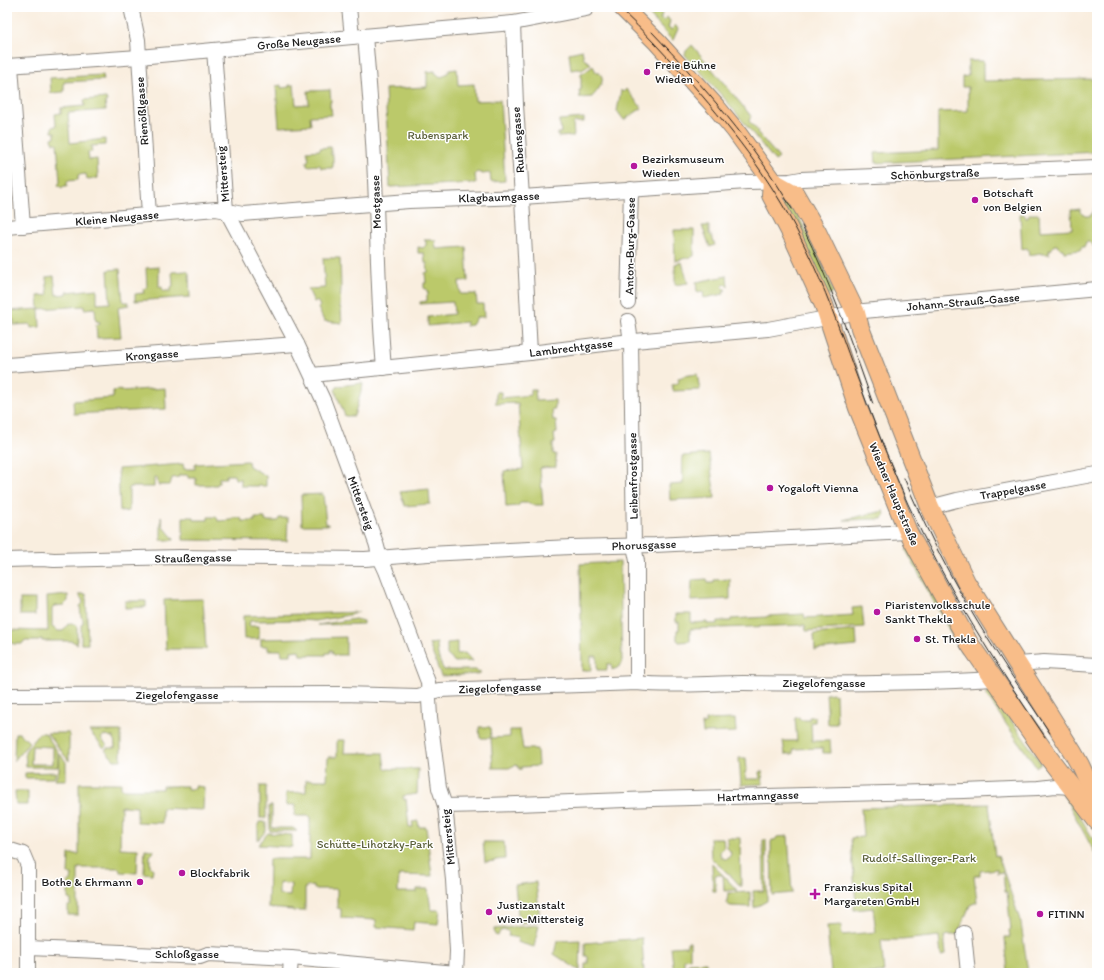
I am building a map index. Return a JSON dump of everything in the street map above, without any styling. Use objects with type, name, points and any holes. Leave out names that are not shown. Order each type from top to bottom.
[{"type":"main road","points":[[622,7],[657,42],[716,107],[735,130],[772,181],[795,194],[817,232],[856,313],[862,333],[930,507],[966,582],[1076,757],[1097,802]]},
{"type":"main road","name":"Wiedner Hauptstraße","points":[[772,181],[771,195],[809,270],[829,318],[858,408],[908,532],[968,643],[1070,787],[1097,820]]},
{"type":"street","name":"Rienößlgasse","points":[[131,7],[138,40],[149,215]]},
{"type":"street","name":"Mostgasse","points":[[349,7],[358,36],[371,113],[380,326],[384,368]]},
{"type":"street","name":"Große Neugasse","points":[[9,66],[139,57],[513,23],[586,9],[588,7]]},
{"type":"street","name":"Rubensgasse","points":[[513,23],[516,105],[530,353]]},
{"type":"street","name":"Mittersteig","points":[[214,50],[226,210],[297,344],[324,402],[376,543],[380,558],[428,682],[429,704],[439,788],[445,806],[458,951],[456,973]]},
{"type":"street","points":[[9,66],[23,226]]},
{"type":"street","name":"Schönburgstraße","points":[[772,181],[1097,167]]},
{"type":"street","name":"Klagbaumgasse","points":[[226,210],[243,214],[409,201],[522,197],[772,181]]},
{"type":"street","name":"Anton-Burg-Gasse","points":[[628,302],[631,189]]},
{"type":"street","name":"Kleine Neugasse","points":[[7,227],[216,209],[226,210]]},
{"type":"street","name":"Johann-Strauß-Gasse","points":[[829,318],[864,311],[1097,289]]},
{"type":"street","name":"Lambrechtgasse","points":[[312,375],[768,329],[829,318]]},
{"type":"street","points":[[628,321],[631,342]]},
{"type":"street","name":"Leibenfrostgasse","points":[[631,342],[634,546],[637,561],[637,683]]},
{"type":"street","name":"Krongasse","points":[[7,366],[297,344]]},
{"type":"street","name":"Trappelgasse","points":[[930,507],[957,500],[1097,474]]},
{"type":"street","name":"Phorusgasse","points":[[380,558],[428,554],[571,547],[634,546],[908,532]]},
{"type":"street","name":"Straußengasse","points":[[7,560],[179,557],[380,558]]},
{"type":"street","points":[[1018,664],[1044,662],[1097,665]]},
{"type":"street","name":"Ziegelofengasse","points":[[7,695],[342,694],[418,696],[439,690],[637,683],[655,685],[740,683],[824,684],[994,679]]},
{"type":"street","name":"Hartmanngasse","points":[[445,806],[964,791],[1055,786],[1070,787]]},
{"type":"street","points":[[7,849],[23,854],[28,866],[28,973]]},
{"type":"street","points":[[964,933],[968,973]]},
{"type":"street","name":"Schloßgasse","points":[[29,948],[200,957],[208,954],[291,958],[456,973]]},
{"type":"street","points":[[290,973],[291,958]]},
{"type":"green space","points":[[642,7],[658,7],[663,12],[660,19],[664,21],[667,17],[670,21],[668,28],[672,30],[675,25],[678,29],[673,40],[672,40]]},
{"type":"green space","points":[[692,45],[751,116],[749,121],[779,158],[775,161],[724,98],[685,55],[686,51]]},
{"type":"green space","points":[[582,50],[584,59],[591,64],[582,70],[571,70],[569,53]]},
{"type":"green space","points":[[968,61],[983,61],[983,81],[1097,79],[1097,152],[876,163],[875,153],[938,150],[938,112],[968,111],[968,87],[962,87],[962,77],[968,76]]},
{"type":"green space","points":[[593,66],[596,72],[601,75],[601,84],[592,97],[580,98],[579,90],[581,90],[581,73]]},
{"type":"green space","name":"Rubenspark","points":[[457,69],[458,85],[474,84],[475,101],[500,100],[505,181],[491,182],[490,173],[482,174],[477,172],[475,174],[476,183],[390,187],[385,89],[427,87],[427,72],[435,71],[435,73],[442,77],[449,72],[449,70]]},
{"type":"green space","points":[[103,75],[104,80],[64,82],[64,92],[51,93],[50,78]]},
{"type":"green space","points":[[281,85],[281,88],[294,85],[296,105],[309,104],[308,91],[330,90],[330,108],[332,115],[310,116],[311,125],[279,127],[276,86]]},
{"type":"green space","points":[[626,89],[642,108],[624,120],[617,111],[621,90],[623,92]]},
{"type":"green space","points":[[106,98],[106,110],[68,113],[70,143],[105,139],[105,145],[91,146],[92,152],[88,152],[89,160],[97,159],[98,178],[87,179],[86,174],[78,175],[78,180],[67,181],[67,186],[62,188],[58,185],[60,182],[57,143],[53,143],[52,138],[55,137],[55,132],[52,132],[52,127],[56,126],[55,114],[61,113],[61,108],[85,106],[84,100]]},
{"type":"green space","points":[[584,118],[584,122],[575,122],[573,124],[574,136],[558,137],[558,133],[561,133],[559,120]]},
{"type":"green space","points":[[331,147],[331,155],[333,155],[332,168],[321,168],[320,165],[307,166],[307,161],[309,160],[307,151]]},
{"type":"green space","points":[[790,200],[820,259],[834,292],[824,297],[781,205]]},
{"type":"green space","points":[[1094,208],[1097,208],[1097,249],[1089,242],[1086,242],[1084,247],[1081,247],[1081,250],[1064,252],[1063,249],[1057,245],[1054,245],[1051,250],[1049,250],[1049,254],[1041,253],[1029,255],[1027,248],[1022,249],[1020,214],[1024,214],[1026,218],[1028,218],[1029,214],[1039,214],[1040,231],[1072,229],[1071,210],[1080,209],[1080,212],[1085,216],[1090,216],[1094,211]]},
{"type":"green space","points":[[702,226],[709,226],[709,234],[712,236],[715,245],[710,247]]},
{"type":"green space","points":[[674,230],[694,230],[694,256],[675,261]]},
{"type":"green space","points":[[424,240],[435,240],[436,249],[466,247],[468,281],[459,281],[460,294],[476,294],[477,304],[483,304],[484,317],[477,317],[472,325],[466,326],[466,322],[428,326],[428,317],[454,314],[453,302],[420,304],[420,302],[427,301],[428,295],[427,289],[424,289],[424,283],[426,283],[425,273],[428,272],[427,263],[425,263],[424,253],[418,253],[418,247],[423,248],[426,245]]},
{"type":"green space","points":[[323,258],[340,258],[340,307],[342,323],[324,321],[318,308],[320,306],[317,301],[314,302],[308,289],[325,288]]},
{"type":"green space","points":[[682,262],[688,283],[675,285],[675,264]]},
{"type":"green space","points":[[159,267],[159,287],[162,287],[162,291],[171,291],[171,287],[173,286],[172,272],[187,271],[189,273],[190,297],[135,301],[135,294],[144,293],[143,289],[147,288],[146,268]]},
{"type":"green space","points":[[120,269],[123,302],[128,302],[129,305],[118,307],[121,337],[97,338],[96,325],[100,324],[100,322],[96,321],[95,308],[84,309],[84,306],[39,309],[38,296],[48,295],[46,277],[54,276],[56,295],[67,294],[67,292],[97,289],[97,304],[110,303],[108,270]]},
{"type":"green space","points":[[727,276],[728,287],[725,284],[722,287],[726,290],[723,291],[724,294],[704,298],[703,291],[697,292],[696,282]]},
{"type":"green space","points":[[39,309],[40,327],[31,328],[30,324],[14,325],[14,320],[7,321],[7,311]]},
{"type":"green space","points":[[697,374],[700,390],[673,391],[672,385],[679,382],[678,378]]},
{"type":"green space","points":[[362,383],[363,385],[354,416],[345,416],[335,390],[338,386]]},
{"type":"green space","points":[[165,388],[166,409],[74,414],[73,401],[113,398],[113,391],[120,390]]},
{"type":"green space","points":[[531,389],[535,389],[536,401],[555,400],[555,409],[552,409],[553,420],[556,420],[557,433],[554,434],[555,443],[553,443],[553,454],[556,454],[556,467],[540,468],[543,505],[520,503],[518,506],[506,507],[504,471],[523,469],[518,403],[496,404],[496,392],[501,392],[501,398],[531,395]]},
{"type":"green space","points":[[709,454],[715,498],[670,500],[669,485],[683,484],[682,456]]},
{"type":"green space","points":[[248,461],[249,466],[266,476],[266,486],[241,486],[241,479],[235,479],[234,475],[226,475],[226,478],[219,478],[219,483],[217,485],[196,485],[196,478],[188,478],[188,475],[179,475],[179,477],[172,478],[170,485],[158,485],[157,478],[154,478],[154,487],[129,487],[129,511],[120,512],[118,469],[183,464],[184,469],[195,469],[195,464]]},
{"type":"green space","points":[[429,489],[430,504],[405,506],[400,492]]},
{"type":"green space","points":[[323,494],[326,524],[328,525],[302,525],[301,495]]},
{"type":"green space","points":[[884,511],[885,515],[882,519],[844,520],[847,519]]},
{"type":"green space","points":[[161,516],[163,526],[174,540],[161,540]]},
{"type":"green space","points":[[183,517],[194,517],[194,520],[208,520],[208,517],[217,517],[218,521],[241,518],[242,521],[255,521],[255,518],[265,518],[265,521],[278,521],[279,518],[288,518],[287,541],[183,540]]},
{"type":"green space","points":[[910,548],[964,650],[961,652],[906,550]]},
{"type":"green space","points":[[620,562],[622,664],[612,670],[612,664],[607,664],[607,670],[597,670],[597,656],[591,656],[591,670],[582,671],[580,564]]},
{"type":"green space","points":[[707,579],[708,583],[714,583],[714,580],[730,579],[730,599],[691,601],[692,580]]},
{"type":"green space","points":[[80,594],[86,594],[88,644],[81,644],[81,625],[83,623],[83,619],[81,617],[80,606],[83,603]]},
{"type":"green space","points":[[68,595],[68,601],[64,605],[55,606],[52,609],[52,627],[58,631],[63,631],[68,624],[74,624],[77,626],[77,644],[72,641],[42,641],[42,639],[40,639],[39,641],[24,641],[22,644],[14,644],[9,642],[9,644],[7,644],[7,601],[9,630],[48,631],[47,597]]},
{"type":"green space","points":[[20,599],[35,599],[35,615],[20,615]]},
{"type":"green space","points":[[203,599],[206,649],[166,649],[164,600]]},
{"type":"green space","points":[[125,601],[146,601],[146,607],[125,608]]},
{"type":"green space","points":[[862,607],[864,627],[806,631],[805,625],[690,629],[690,641],[679,642],[677,640],[679,622],[676,622],[676,614],[691,614],[691,623],[707,622],[707,624],[717,624],[718,621],[731,621],[731,619],[767,616],[804,614],[805,618],[853,615],[852,608]]},
{"type":"green space","points":[[359,612],[316,621],[250,621],[249,626],[259,626],[259,639],[244,639],[243,616]]},
{"type":"green space","points":[[355,619],[363,621],[363,624],[318,625]]},
{"type":"green space","points":[[856,630],[857,646],[815,650],[814,634]]},
{"type":"green space","points":[[346,637],[346,655],[334,655],[332,650],[330,650],[330,653],[326,653],[326,655],[300,655],[299,650],[291,651],[291,655],[282,655],[281,650],[268,650],[268,646],[261,646],[261,639]]},
{"type":"green space","points":[[457,642],[457,654],[465,653],[472,661],[455,662],[447,655],[447,643]]},
{"type":"green space","points":[[437,643],[437,650],[444,670],[476,670],[478,672],[480,671],[480,674],[441,676],[429,644]]},
{"type":"green space","points":[[990,690],[1041,763],[1036,767],[986,695],[986,693]]},
{"type":"green space","points":[[833,693],[834,695],[836,694],[837,724],[828,724],[826,694]]},
{"type":"green space","points":[[799,717],[800,720],[809,720],[809,717],[815,717],[815,722],[811,722],[812,741],[830,741],[831,753],[823,753],[822,748],[793,749],[793,754],[785,754],[783,741],[797,741],[795,718]]},
{"type":"green space","points":[[735,719],[736,732],[703,733],[702,724],[706,723],[706,720]]},
{"type":"green space","points":[[479,727],[490,727],[491,738],[480,738]]},
{"type":"green space","points":[[510,730],[520,730],[523,749],[537,749],[538,766],[521,767],[521,770],[515,765],[509,768],[493,768],[491,738],[510,737]]},
{"type":"green space","points":[[89,731],[121,731],[121,760],[114,760],[105,750],[107,748],[115,748],[114,737],[103,736],[101,739],[107,745],[104,748]]},
{"type":"green space","points":[[15,733],[19,733],[29,742],[14,761]]},
{"type":"green space","points":[[39,733],[45,733],[58,752],[58,767],[26,767],[25,751]],"holes":[[[32,746],[53,747],[53,764],[31,764]]]},
{"type":"green space","points":[[47,733],[69,733],[69,761]]},
{"type":"green space","name":"Schütte-Lihotzky-Park","points":[[337,740],[345,740],[344,753],[383,753],[385,769],[418,769],[417,794],[403,796],[404,800],[406,799],[409,827],[413,827],[412,822],[418,821],[419,827],[426,827],[432,876],[399,875],[398,892],[417,892],[417,889],[428,889],[431,910],[440,910],[438,924],[414,922],[413,930],[376,927],[376,920],[341,918],[341,909],[337,908],[337,889],[314,889],[314,886],[305,887],[305,911],[268,908],[269,859],[310,859],[310,816],[295,816],[295,805],[286,805],[286,793],[306,792],[306,780],[327,780],[328,757],[337,757]],"holes":[[[279,883],[291,884],[290,896],[279,895]]]},
{"type":"green space","points":[[60,754],[66,762],[66,780],[55,780],[59,770]]},
{"type":"green space","points":[[739,758],[746,758],[746,779],[760,779],[759,772],[762,771],[763,784],[741,785]]},
{"type":"green space","points":[[56,772],[54,778],[25,778],[25,773]]},
{"type":"green space","points":[[79,783],[121,783],[121,789],[162,789],[162,786],[187,786],[187,789],[195,789],[195,786],[204,787],[203,810],[162,808],[162,823],[137,822],[137,807],[121,806],[120,848],[138,849],[137,873],[120,872],[119,868],[78,868],[78,915],[68,915],[68,906],[71,905],[71,900],[68,899],[68,881],[71,881],[72,874],[68,874],[69,854],[79,854]]},
{"type":"green space","points":[[260,786],[266,786],[266,818],[260,818]]},
{"type":"green space","points":[[15,791],[28,791],[28,805],[16,805]]},
{"type":"green space","points":[[1063,794],[1067,794],[1097,846],[1097,857]]},
{"type":"green space","name":"Rudolf-Sallinger-Park","points":[[989,804],[995,856],[998,855],[1021,923],[1028,973],[1008,973],[1005,937],[1010,937],[1009,930],[1011,930],[1007,892],[1005,892],[1003,872],[997,873],[997,869],[980,871],[980,875],[974,875],[977,902],[970,905],[960,929],[960,934],[944,936],[946,955],[941,956],[939,936],[902,940],[881,940],[884,973],[831,973],[827,926],[841,925],[842,935],[876,932],[873,908],[854,910],[854,906],[856,904],[851,838],[863,837],[861,808]]},
{"type":"green space","points":[[269,806],[272,806],[272,828],[293,828],[297,831],[270,831]]},
{"type":"green space","points":[[259,822],[266,822],[266,831],[258,840],[258,824]]},
{"type":"green space","points":[[268,833],[292,835],[292,847],[258,845]]},
{"type":"green space","points":[[788,836],[792,893],[772,895],[771,842],[777,837]]},
{"type":"green space","points":[[710,838],[723,838],[724,848],[720,854],[721,857],[728,859],[731,854],[727,848],[727,838],[740,838],[741,887],[711,858]]},
{"type":"green space","points":[[763,840],[766,840],[767,901],[754,908],[753,891],[764,891]]},
{"type":"green space","points":[[483,842],[504,842],[505,859],[485,862]]},
{"type":"green space","points":[[145,849],[154,850],[150,856],[150,866],[153,869],[152,874],[144,873]]},
{"type":"green space","points":[[712,864],[723,875],[715,875],[716,891],[713,891]]},
{"type":"green space","points":[[723,875],[737,890],[724,891]]},
{"type":"green space","points":[[536,882],[540,921],[519,923],[515,885]]},
{"type":"green space","points":[[750,892],[750,907],[731,906],[726,902],[728,893]]},
{"type":"green space","points":[[539,925],[534,947],[517,942],[518,938],[508,936],[509,933],[506,930],[500,931],[498,936],[495,935],[494,929]]},
{"type":"green space","points":[[642,938],[644,973],[585,973],[585,964],[588,964],[588,956],[585,956],[585,943]]},
{"type":"green space","points":[[581,940],[580,971],[554,954],[557,941]]},
{"type":"green space","points":[[687,942],[690,942],[690,958],[684,959],[684,973],[674,973],[671,947],[687,946]]},
{"type":"green space","points":[[706,962],[706,973],[689,973],[688,963]]},
{"type":"tram line","points":[[618,7],[692,84],[725,123],[755,163],[782,204],[806,249],[832,308],[887,454],[923,535],[938,565],[972,623],[1007,680],[1045,737]]},
{"type":"tram line","points":[[652,32],[709,95],[745,138],[792,209]]},
{"type":"tram line","points":[[802,226],[832,292],[873,404]]},
{"type":"tram line","points":[[904,478],[934,543],[959,591],[1050,733]]},
{"type":"place","name":"Freie Bühne Wieden","points":[[647,72]]},
{"type":"place","name":"Bezirksmuseum Wieden","points":[[634,166]]},
{"type":"place","name":"Botschaft von Belgien","points":[[975,200]]},
{"type":"place","name":"Yogaloft Vienna","points":[[770,488]]},
{"type":"place","name":"Piaristenvolksschule Sankt Thekla","points":[[877,612]]},
{"type":"place","name":"St. Thekla","points":[[917,639]]},
{"type":"place","name":"Blockfabrik","points":[[182,873]]},
{"type":"place","name":"Bothe & Ehrmann","points":[[140,882]]},
{"type":"place","name":"Franziskus Spital Margareten GmbH","points":[[815,894]]},
{"type":"place","name":"Justizanstalt Wien-Mittersteig","points":[[489,912]]},
{"type":"place","name":"FITINN","points":[[1040,914]]}]
